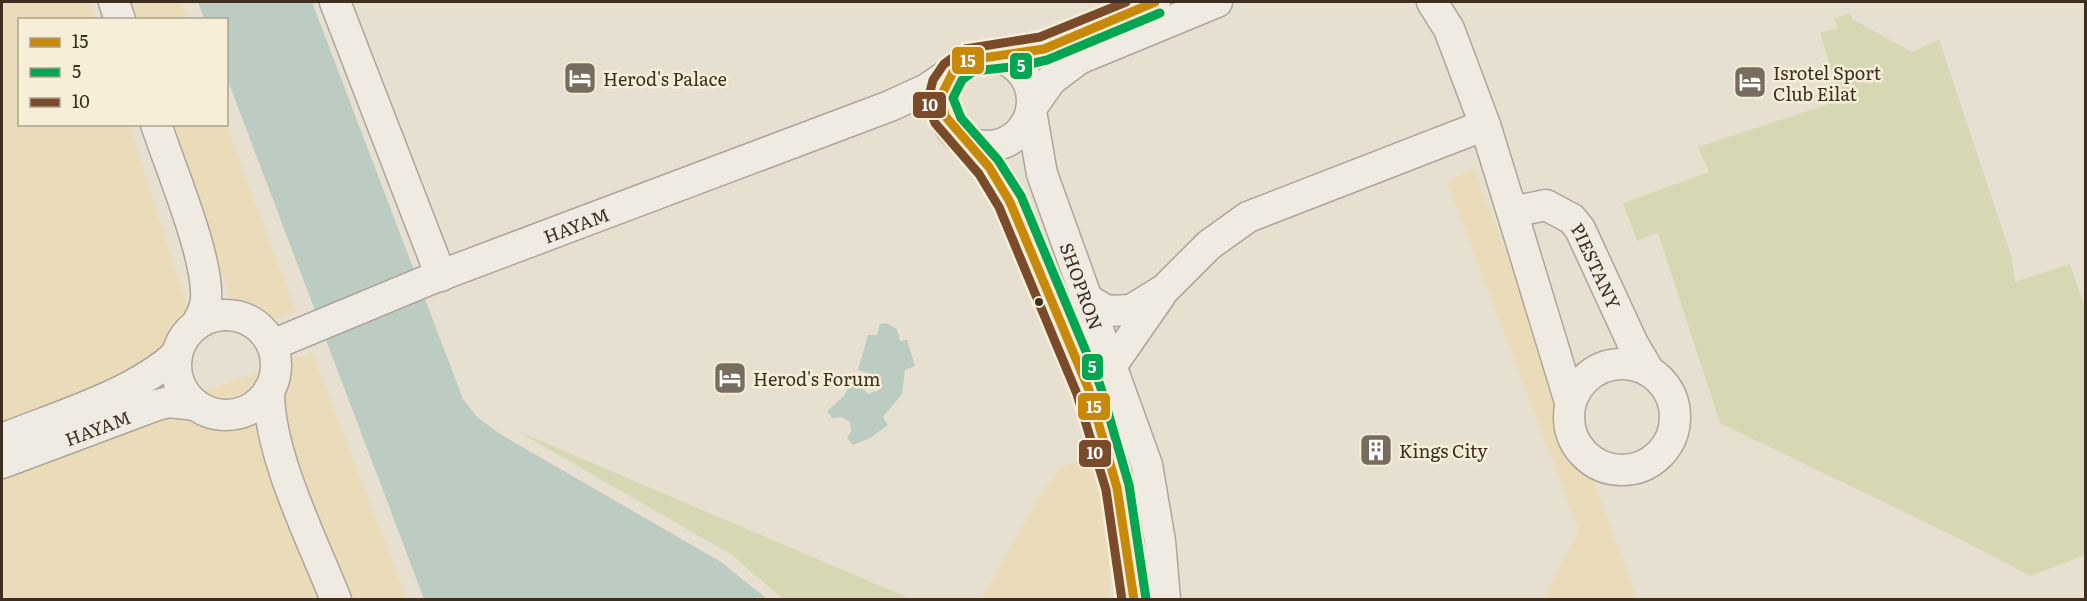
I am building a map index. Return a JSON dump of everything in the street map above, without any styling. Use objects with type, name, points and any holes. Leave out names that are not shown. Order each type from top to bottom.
[{"type":"street","points":[[114,2],[119,18]]},
{"type":"street","points":[[335,2],[436,278]]},
{"type":"street","points":[[1155,2],[1041,49],[977,57],[964,62],[952,72],[945,84],[942,105],[945,118],[959,135],[984,146],[1005,143],[1022,130],[1032,109],[1051,80],[1078,59],[1217,2]]},
{"type":"street","points":[[1432,2],[1450,15],[1570,402]]},
{"type":"street","points":[[998,56],[1016,66],[1026,77],[1032,90],[1032,109]]},
{"type":"street","name":"HAYAM","points":[[272,345],[436,278],[882,109],[927,89],[952,72]]},
{"type":"street","name":"HAYAM","points":[[882,109],[927,116],[959,135]]},
{"type":"street","name":"SHOPRON","points":[[1032,109],[1042,174],[1147,465],[1160,541],[1165,600]]},
{"type":"street","points":[[1112,366],[1164,290],[1215,240],[1255,213],[1485,125]]},
{"type":"street","points":[[157,126],[202,263],[206,299],[203,314],[183,340],[177,354],[180,385],[209,410],[238,424],[265,449],[291,486]]},
{"type":"street","name":"SHOPRON","points":[[959,135],[997,177],[1010,198],[1099,419],[1126,528],[1134,600]]},
{"type":"street","name":"PIESTANY","points":[[1512,212],[1546,205],[1572,219],[1580,230],[1633,344],[1649,371]]},
{"type":"street","points":[[202,263],[221,294],[241,318],[258,327],[272,345],[276,368],[269,390],[271,426],[291,486],[336,600]]},
{"type":"street","points":[[1087,299],[1107,311],[1123,312],[1138,307],[1164,290]]},
{"type":"street","points":[[196,326],[214,317],[241,318]]},
{"type":"street","name":"HAYAM","points":[[2,439],[132,386],[159,370],[177,354]]},
{"type":"street","points":[[1624,363],[1649,371],[1668,388],[1674,405],[1676,423],[1670,440],[1660,454],[1646,465],[1629,470],[1611,470],[1594,463],[1581,452],[1572,436],[1568,419],[1570,402],[1578,386],[1590,373],[1606,365],[1624,363]]},
{"type":"street","points":[[209,410],[246,410],[259,402],[269,390]]},
{"type":"street","name":"HAYAM","points":[[2,462],[157,405],[169,402],[209,410]]},
{"type":"green space","points":[[1850,13],[1852,19],[1912,52],[1939,40],[2012,259],[2015,282],[2070,264],[2085,307],[2085,555],[2030,576],[1964,541],[1720,423],[1658,233],[1637,241],[1623,203],[1709,172],[1698,147],[1841,100],[1820,33],[1838,28],[1834,19]]},
{"type":"green space","points":[[517,431],[911,599],[783,599],[732,555]]},
{"type":"sand","points":[[2,2],[90,2],[95,18],[18,18],[18,126],[129,126],[200,345],[2,421]]},
{"type":"sand","points":[[123,2],[181,2],[188,18],[129,18]]},
{"type":"sand","points":[[168,126],[227,126],[296,312],[243,331]]},
{"type":"sand","points":[[1474,169],[1638,599],[1543,599],[1579,531],[1447,181]]},
{"type":"sand","points":[[312,352],[407,599],[2,600],[2,466]]},
{"type":"sand","points":[[1083,458],[1103,464],[1109,530],[1109,599],[981,600],[1040,495],[1060,468]]},
{"type":"shaded area","points":[[198,2],[312,2],[463,399],[477,417],[500,434],[721,562],[767,599],[424,599],[228,81],[228,18],[204,18]]},
{"type":"shaded area","points":[[886,323],[897,329],[900,341],[907,340],[915,366],[905,370],[902,394],[883,417],[888,425],[870,438],[853,445],[847,438],[851,432],[850,422],[841,417],[832,418],[827,411],[844,396],[851,382],[861,386],[868,394],[879,390],[881,382],[878,376],[858,370],[868,335],[877,335],[880,324]]},
{"type":"transit line","name":"10","points":[[1122,600],[1106,490],[1077,394],[999,207],[979,174],[935,123],[930,110],[929,96],[933,80],[944,64],[965,49],[1040,37],[1126,2]]},
{"type":"transit line","name":"15","points":[[1134,600],[1117,488],[1089,390],[1010,202],[989,167],[945,116],[941,96],[953,72],[969,60],[1044,49],[1155,2]]},
{"type":"transit line","name":"5","points":[[1146,599],[1129,485],[1100,385],[1021,196],[998,160],[961,118],[953,98],[962,80],[974,71],[1021,66],[1047,60],[1160,13]]},
{"type":"place","name":"Herod's Palace","points":[[580,78]]},
{"type":"place","name":"Isrotel Sport Club Eilat","points":[[1750,82]]},
{"type":"place","name":"Herod's Forum","points":[[730,378]]},
{"type":"place","name":"Kings City","points":[[1376,450]]}]
